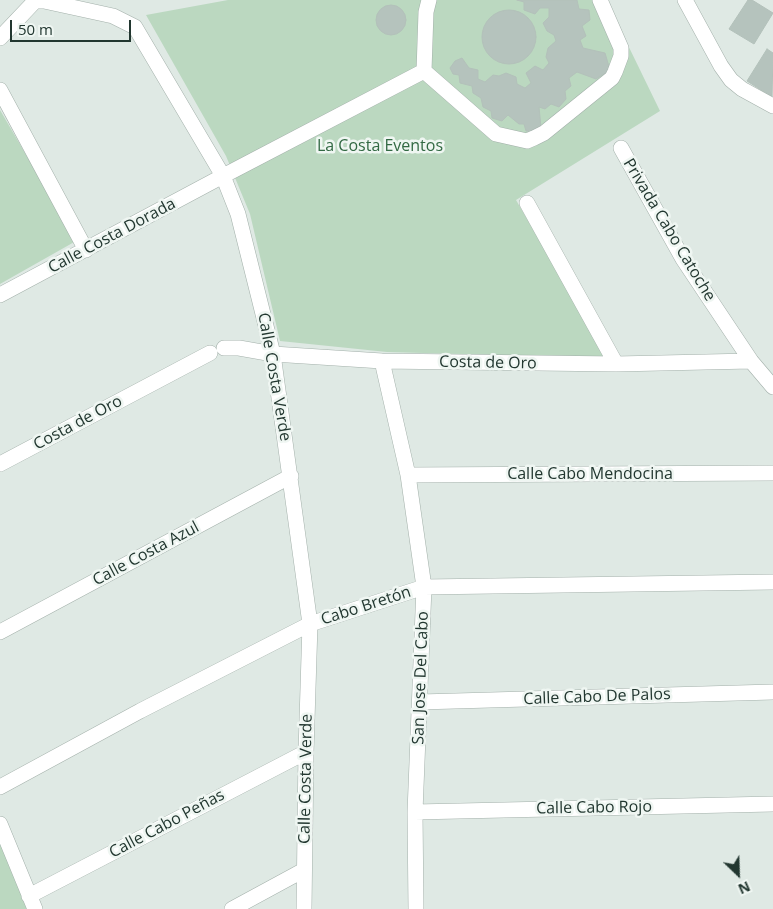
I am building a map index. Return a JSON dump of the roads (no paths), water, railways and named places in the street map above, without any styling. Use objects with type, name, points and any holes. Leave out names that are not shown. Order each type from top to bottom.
[{"type":"street","points":[[430,0],[426,12],[424,71],[496,134],[527,141],[552,127],[612,78],[616,72],[621,56],[621,48],[600,0]]},
{"type":"street","points":[[685,0],[721,66],[731,80],[742,89],[773,106]]},
{"type":"street","name":"Calle Costa Verde","points":[[0,38],[35,1],[44,1],[113,16],[135,27],[223,176],[238,214],[273,354],[310,624],[304,909]]},
{"type":"street","name":"Calle Costa Dorada","points":[[0,295],[424,71]]},
{"type":"street","points":[[0,90],[86,250]]},
{"type":"street","name":"Privada Cabo Catoche","points":[[621,148],[683,259],[751,360],[773,387]]},
{"type":"street","points":[[527,203],[616,364]]},
{"type":"street","name":"Costa de Oro","points":[[224,348],[239,348],[273,354],[382,361],[616,364],[751,360]]},
{"type":"street","name":"Costa de Oro","points":[[0,464],[210,354]]},
{"type":"street","name":"San Jose Del Cabo","points":[[382,361],[408,475],[424,587],[415,812],[416,909]]},
{"type":"street","name":"Calle Cabo Mendocina","points":[[408,475],[773,473]]},
{"type":"street","name":"Calle Costa Azul","points":[[0,632],[291,476]]},
{"type":"street","name":"Cabo Bretón","points":[[0,787],[140,711],[310,624],[424,587],[773,582]]},
{"type":"street","name":"Calle Cabo De Palos","points":[[420,702],[773,692]]},
{"type":"street","name":"Calle Cabo Peñas","points":[[32,903],[306,752]]},
{"type":"street","name":"Calle Cabo Rojo","points":[[415,812],[773,804]]},
{"type":"street","points":[[0,824],[32,903]]},
{"type":"street","points":[[232,909],[304,870]]},
{"type":"park label","name":"La Costa Eventos","points":[[380,146]]}]
